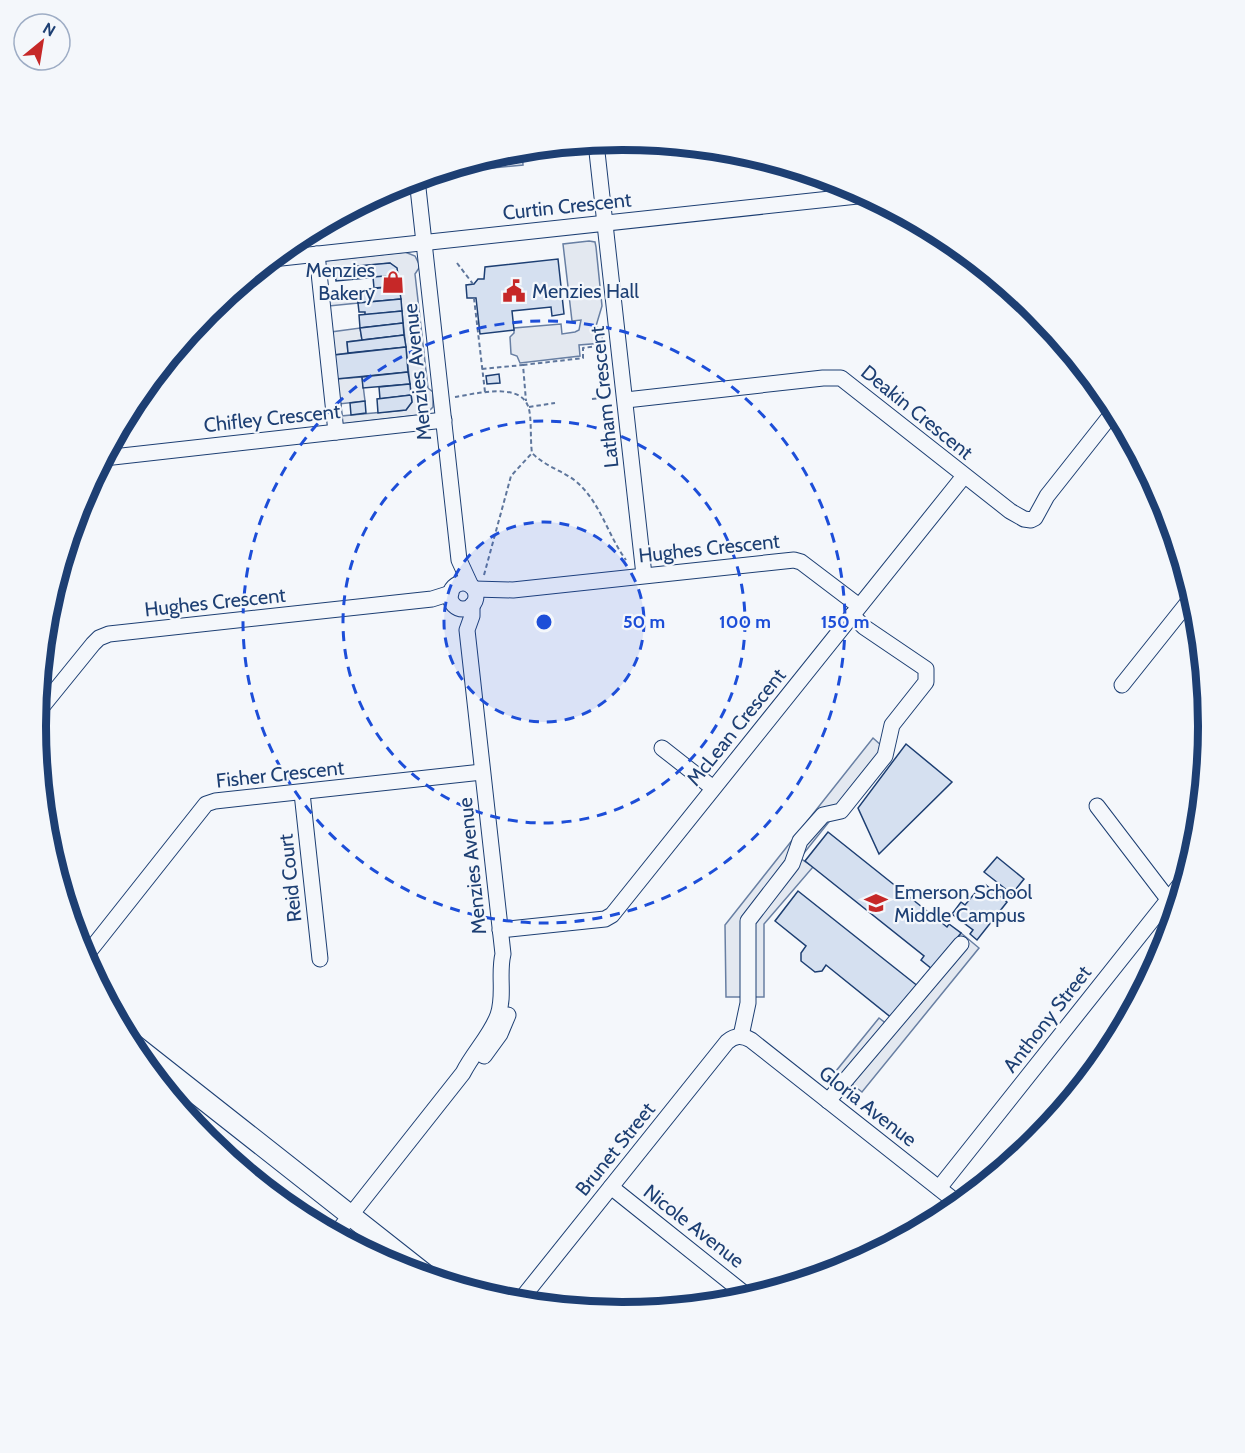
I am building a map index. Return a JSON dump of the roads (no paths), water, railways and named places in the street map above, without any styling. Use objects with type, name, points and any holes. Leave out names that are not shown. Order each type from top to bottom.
[{"type":"main road","points":[[154,1061],[409,1262]]},
{"type":"street","name":"Latham Crescent","points":[[597,151],[619,398],[644,575]]},
{"type":"street","name":"Menzies Avenue","points":[[340,1228],[464,1073],[471,1057],[497,1017],[502,995],[500,930],[467,630],[472,616],[455,576],[459,560],[418,188]]},
{"type":"street","name":"Curtin Crescent","points":[[290,257],[849,197]]},
{"type":"street","points":[[317,254],[336,432]]},
{"type":"street","name":"Deakin Crescent","points":[[619,398],[841,378],[1016,516],[1031,520],[1038,514],[1047,496],[1109,418]]},
{"type":"street","name":"Chifley Crescent","points":[[114,457],[444,420]]},
{"type":"street","name":"McLean Crescent","points":[[500,930],[605,919],[612,915],[964,476]]},
{"type":"street","name":"Hughes Crescent","points":[[47,700],[93,644],[99,638],[109,634],[463,597],[644,575],[794,560],[801,562],[855,611],[864,627],[926,669],[926,682],[892,725],[885,756],[841,811],[822,815],[800,841],[792,864],[748,921],[746,1038]]},
{"type":"street","points":[[1122,685],[1185,606]]},
{"type":"street","points":[[662,748],[713,788]]},
{"type":"street","name":"Fisher Crescent","points":[[91,949],[206,804],[214,801],[482,772]]},
{"type":"street","name":"Reid Court","points":[[302,793],[320,959]]},
{"type":"street","points":[[1097,806],[1168,899]]},
{"type":"street","name":"Anthony Street","points":[[939,1188],[1174,891]]},
{"type":"street","points":[[828,1101],[961,944]]},
{"type":"street","name":"Brunet Street","points":[[525,1294],[727,1042],[731,1038],[746,1038]]},
{"type":"street","name":"Gloria Avenue","points":[[746,1038],[952,1198]]},
{"type":"street","name":"Nicole Avenue","points":[[611,1187],[740,1290]]},
{"type":"place","name":"Menzies Bakery","points":[[393,282]]},
{"type":"place","name":"Menzies Hall","points":[[514,291]]},
{"type":"place","name":"Emerson School Middle Campus","points":[[876,903]]}]
